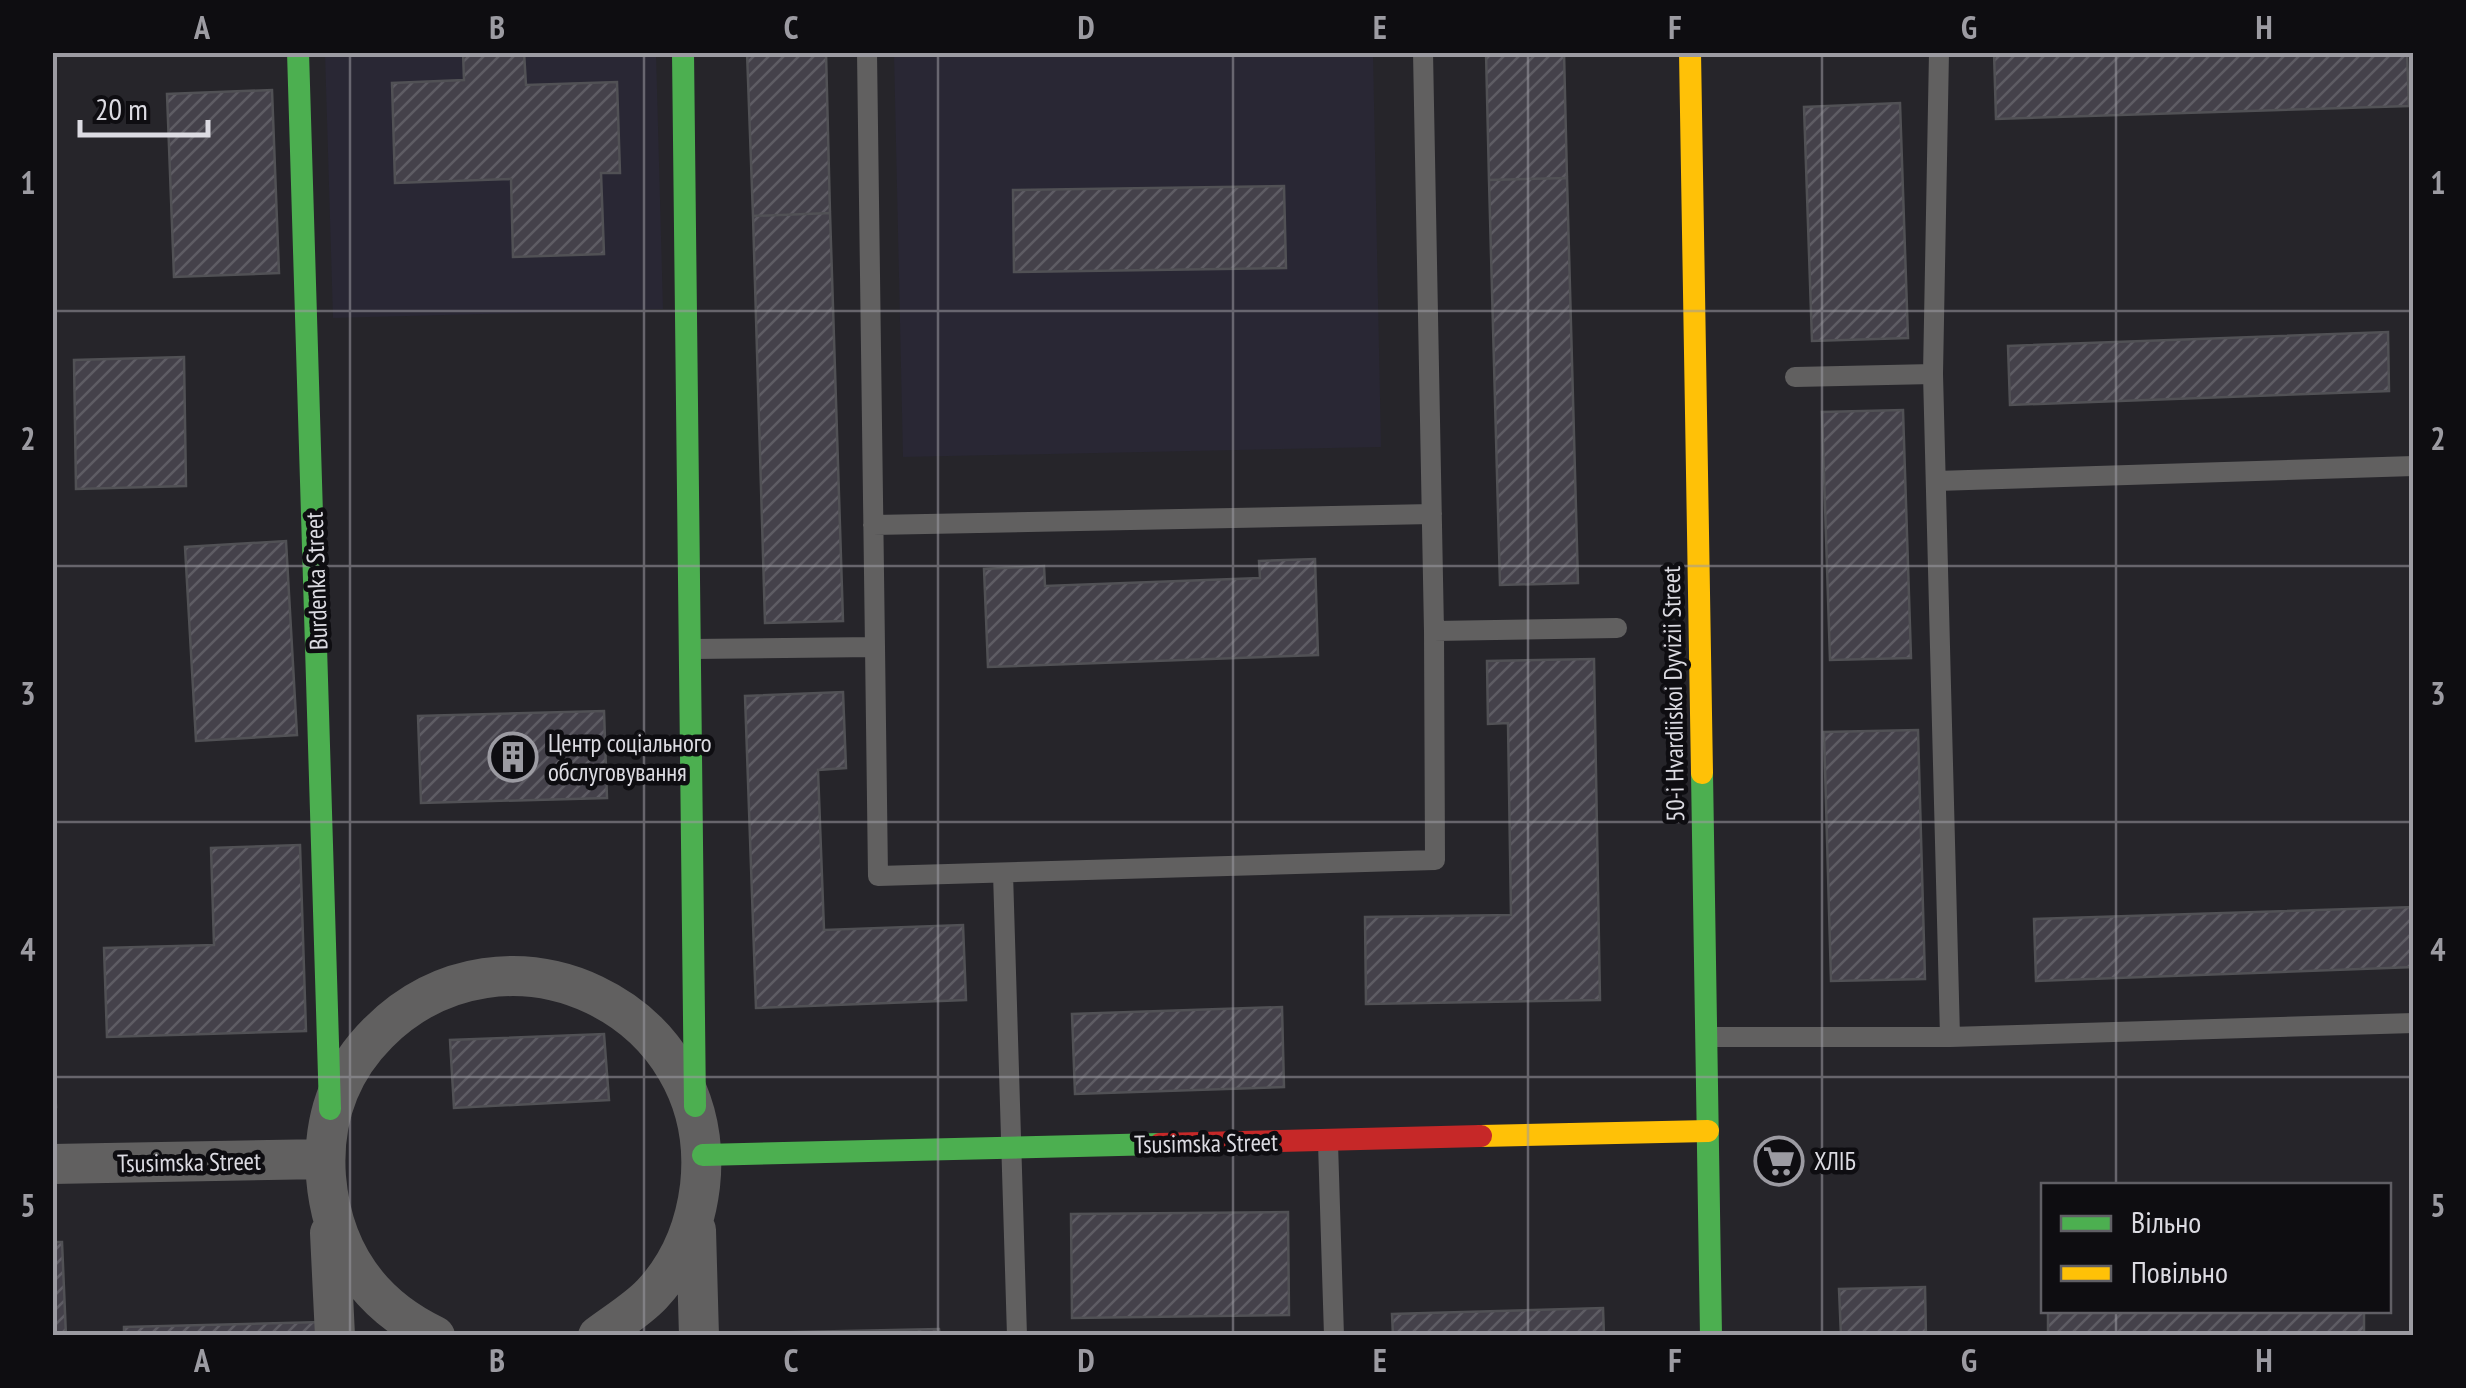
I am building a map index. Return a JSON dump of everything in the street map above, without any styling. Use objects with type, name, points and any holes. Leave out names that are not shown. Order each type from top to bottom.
[{"type":"street","name":"Burdenka Street","points":[[298,52],[330,1109]]},
{"type":"street","points":[[682,52],[694,1106],[703,1155],[696,1218],[699,1336]]},
{"type":"street","name":"50-i Hvardiiskoi Dyvizii Street","points":[[1690,52],[1712,1336]]},
{"type":"street","points":[[335,1336],[324,1159],[330,1109],[360,1050],[398,1013],[420,998],[469,980],[515,974],[555,979],[616,1004],[655,1038],[677,1067],[694,1106]]},
{"type":"street","name":"Tsusimska Street","points":[[703,1155],[1708,1131]]},
{"type":"street","name":"Tsusimska Street","points":[[52,1164],[324,1159]]},
{"type":"street","points":[[329,1214],[348,1260],[368,1289],[402,1320],[435,1336]]},
{"type":"street","points":[[598,1336],[651,1296],[678,1260],[696,1218]]},
{"type":"lane","points":[[867,52],[878,876],[1435,860],[1423,52]]},
{"type":"lane","points":[[1939,52],[1933,374],[1950,1037]]},
{"type":"lane","points":[[1795,377],[1933,374]]},
{"type":"lane","points":[[1936,481],[2414,466]]},
{"type":"lane","points":[[873,525],[1432,514]]},
{"type":"lane","points":[[1434,631],[1617,628]]},
{"type":"lane","points":[[689,650],[875,647]]},
{"type":"lane","points":[[1003,873],[1017,1336]]},
{"type":"lane","points":[[1707,1037],[1950,1037],[2414,1024]]},
{"type":"lane","points":[[1328,1140],[1334,1336]]},
{"type":"shaded area","points":[[325,53],[656,53],[663,309],[333,318]]},
{"type":"shaded area","points":[[894,53],[1373,53],[1381,447],[903,457]]},
{"type":"building","points":[[463,52],[524,52],[526,85],[617,82],[620,173],[601,173],[604,254],[513,257],[511,179],[395,183],[392,83],[464,80]]},
{"type":"building","points":[[747,52],[826,52],[830,213],[753,216]]},
{"type":"building","points":[[1486,52],[1564,52],[1567,178],[1489,180]]},
{"type":"building","points":[[1994,52],[2407,52],[2409,106],[1996,119]]},
{"type":"building","points":[[272,90],[279,273],[174,277],[167,94]]},
{"type":"building","points":[[1900,103],[1908,338],[1812,341],[1804,107]]},
{"type":"building","points":[[1567,178],[1578,583],[1500,585],[1489,180]]},
{"type":"building","points":[[1284,186],[1286,268],[1014,272],[1013,190]]},
{"type":"building","points":[[830,213],[843,621],[765,623],[753,216]]},
{"type":"building","points":[[2388,332],[2389,391],[2010,405],[2008,346]]},
{"type":"building","points":[[184,357],[186,486],[76,489],[74,360]]},
{"type":"building","points":[[1903,410],[1911,658],[1830,660],[1822,412]]},
{"type":"building","points":[[286,541],[297,735],[196,741],[185,547]]},
{"type":"building","points":[[1315,559],[1318,655],[988,667],[984,569],[1044,566],[1045,586],[1260,578],[1259,561]]},
{"type":"building","points":[[1594,659],[1600,1000],[1366,1004],[1365,917],[1511,915],[1508,723],[1488,724],[1487,661]]},
{"type":"building","points":[[843,692],[846,768],[818,770],[824,930],[963,925],[966,1000],[756,1008],[745,696]]},
{"type":"building","name":"Центр соціального обслуговування","points":[[604,711],[607,798],[421,803],[418,716]]},
{"type":"building","points":[[1918,730],[1925,979],[1831,981],[1824,732]]},
{"type":"building","points":[[300,845],[306,1031],[107,1037],[104,948],[214,945],[211,848]]},
{"type":"building","points":[[2414,907],[2414,967],[2036,981],[2034,919]]},
{"type":"building","points":[[1282,1007],[1284,1087],[1075,1094],[1072,1014]]},
{"type":"building","points":[[604,1034],[609,1100],[454,1108],[450,1040]]},
{"type":"building","points":[[52,1035],[56,1107],[52,1107]]},
{"type":"building","points":[[1288,1212],[1289,1315],[1072,1318],[1071,1214]]},
{"type":"building","points":[[52,1242],[62,1242],[66,1336],[52,1336]]},
{"type":"building","points":[[1925,1287],[1926,1336],[1841,1336],[1839,1289]]},
{"type":"building","points":[[1603,1308],[1604,1336],[1393,1336],[1392,1314]]},
{"type":"building","points":[[2048,1313],[2364,1313],[2364,1336],[2048,1336]]},
{"type":"building","points":[[322,1322],[322,1336],[124,1336],[124,1327]]},
{"type":"building","points":[[939,1329],[940,1336],[745,1336],[745,1333]]},
{"type":"traffic: fast","points":[[298,52],[330,1109]]},
{"type":"traffic: fast","points":[[683,52],[695,1106]]},
{"type":"traffic: fast","points":[[1702,773],[1711,1336]]},
{"type":"traffic: fast","points":[[703,1155],[1160,1144]]},
{"type":"traffic: slow","points":[[1690,52],[1702,773]]},
{"type":"traffic: slow","points":[[1481,1136],[1708,1131]]},
{"type":"traffic: jam","points":[[1160,1144],[1481,1136]]},
{"type":"place","name":"Центр соціального обслуговування","points":[[513,757]]},
{"type":"place","name":"ХЛІБ","points":[[1779,1161]]}]
